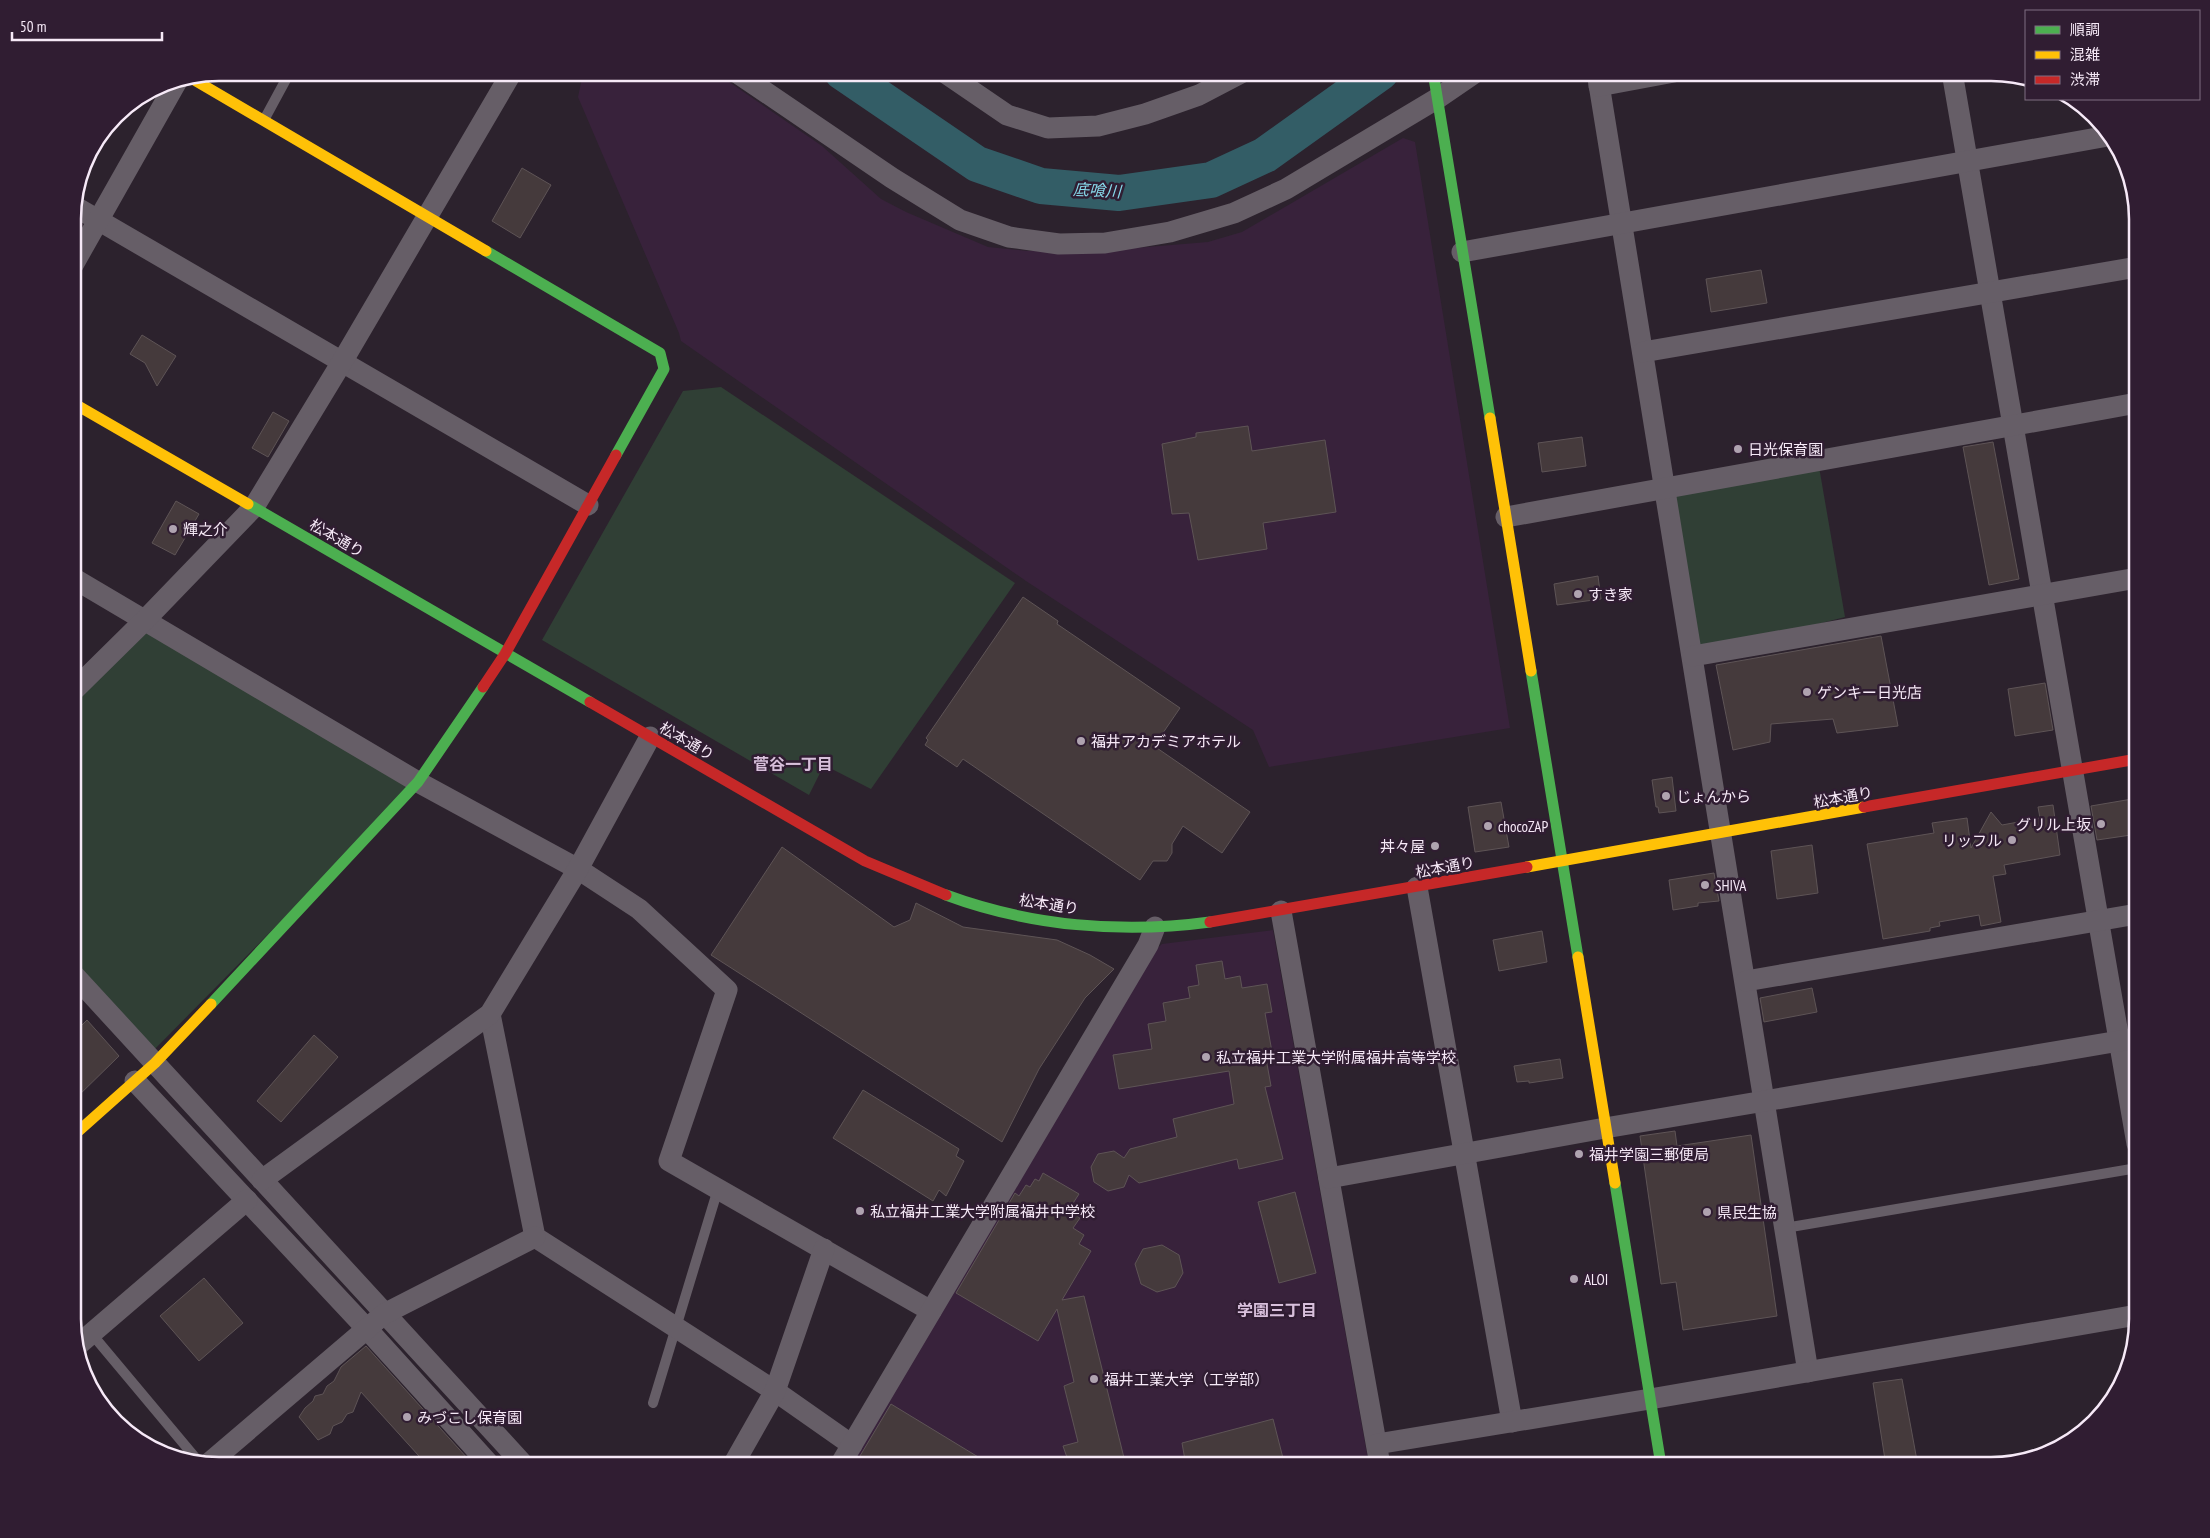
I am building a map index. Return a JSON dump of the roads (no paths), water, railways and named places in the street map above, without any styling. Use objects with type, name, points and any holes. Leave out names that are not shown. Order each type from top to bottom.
[{"type":"street","points":[[82,683],[254,507],[342,362],[507,81]]},
{"type":"street","points":[[749,81],[892,178],[960,220],[1009,237],[1060,244],[1105,243],[1170,232],[1234,213],[1286,189],[1435,83],[1660,1457]]},
{"type":"street","points":[[958,81],[1007,114],[1048,128],[1098,126],[1145,114],[1200,95],[1226,81]]},
{"type":"street","points":[[1598,81],[1808,1372]]},
{"type":"street","points":[[1329,1178],[1605,1128],[2129,1039],[2099,921],[1954,81]]},
{"type":"street","points":[[82,1128],[155,1063],[418,782],[505,654],[664,369],[660,353],[199,83]]},
{"type":"street","points":[[82,249],[172,90]]},
{"type":"street","points":[[1462,252],[2101,137]]},
{"type":"street","points":[[82,211],[588,505]]},
{"type":"street","points":[[1643,352],[2129,269]]},
{"type":"street","points":[[1506,517],[2129,405]]},
{"type":"street","name":"松本通り","points":[[82,408],[865,861],[964,902],[994,910],[1071,924],[1155,927],[1281,911],[2129,761]]},
{"type":"street","points":[[1693,656],[2129,580]]},
{"type":"street","points":[[82,583],[418,782],[578,869],[639,909],[727,990],[669,1161],[824,1248],[931,1311]]},
{"type":"street","points":[[262,1180],[490,1014],[578,869],[650,737]]},
{"type":"street","points":[[1417,887],[1466,1154],[1512,1422]]},
{"type":"street","points":[[1281,911],[1379,1457]]},
{"type":"street","points":[[1746,981],[2129,916]]},
{"type":"street","points":[[845,1457],[1148,945],[1155,927]]},
{"type":"street","points":[[82,984],[516,1457]]},
{"type":"street","points":[[490,1014],[534,1237],[775,1390],[852,1446]]},
{"type":"street","points":[[135,1080],[367,1329],[478,1457]]},
{"type":"street","points":[[84,1339],[247,1200]]},
{"type":"street","points":[[216,1457],[384,1314],[534,1237]]},
{"type":"street","points":[[738,1457],[775,1390],[824,1248]]},
{"type":"street","points":[[1377,1444],[2129,1317]]},
{"type":"lane","points":[[263,121],[285,81]]},
{"type":"lane","points":[[1785,1228],[2129,1170]]},
{"type":"lane","points":[[653,1403],[718,1189]]},
{"type":"lane","points":[[84,1339],[191,1454]]},
{"type":"waterway","name":"底喰川","points":[[855,81],[977,164],[1041,186],[1119,193],[1211,180],[1265,155],[1368,81]]},
{"type":"place","name":"日光保育園","points":[[1738,449]]},
{"type":"place","name":"輝之介","points":[[173,529]]},
{"type":"place","name":"すき家","points":[[1578,594]]},
{"type":"place","name":"ゲンキー日光店","points":[[1807,692]]},
{"type":"place","name":"福井アカデミアホテル","points":[[1081,741]]},
{"type":"place","name":"じょんから","points":[[1666,796]]},
{"type":"place","name":"グリル上坂","points":[[2101,824]]},
{"type":"place","name":"chocoZAP","points":[[1488,826]]},
{"type":"place","name":"リッフル","points":[[2012,840]]},
{"type":"place","name":"丼々屋","points":[[1435,846]]},
{"type":"place","name":"SHIVA","points":[[1705,885]]},
{"type":"place","name":"私立福井工業大学附属福井高等学校","points":[[1206,1057]]},
{"type":"place","name":"福井学園三郵便局","points":[[1579,1154]]},
{"type":"place","name":"私立福井工業大学附属福井中学校","points":[[860,1211]]},
{"type":"place","name":"県民生協","points":[[1707,1212]]},
{"type":"place","name":"ALOI","points":[[1574,1279]]},
{"type":"place","name":"福井工業大学（工学部）","points":[[1094,1379]]},
{"type":"place","name":"みづこし保育園","points":[[407,1417]]},
{"type":"district","name":"菅谷一丁目","points":[[793,764]]},
{"type":"district","name":"学園三丁目","points":[[1277,1310]]}]
